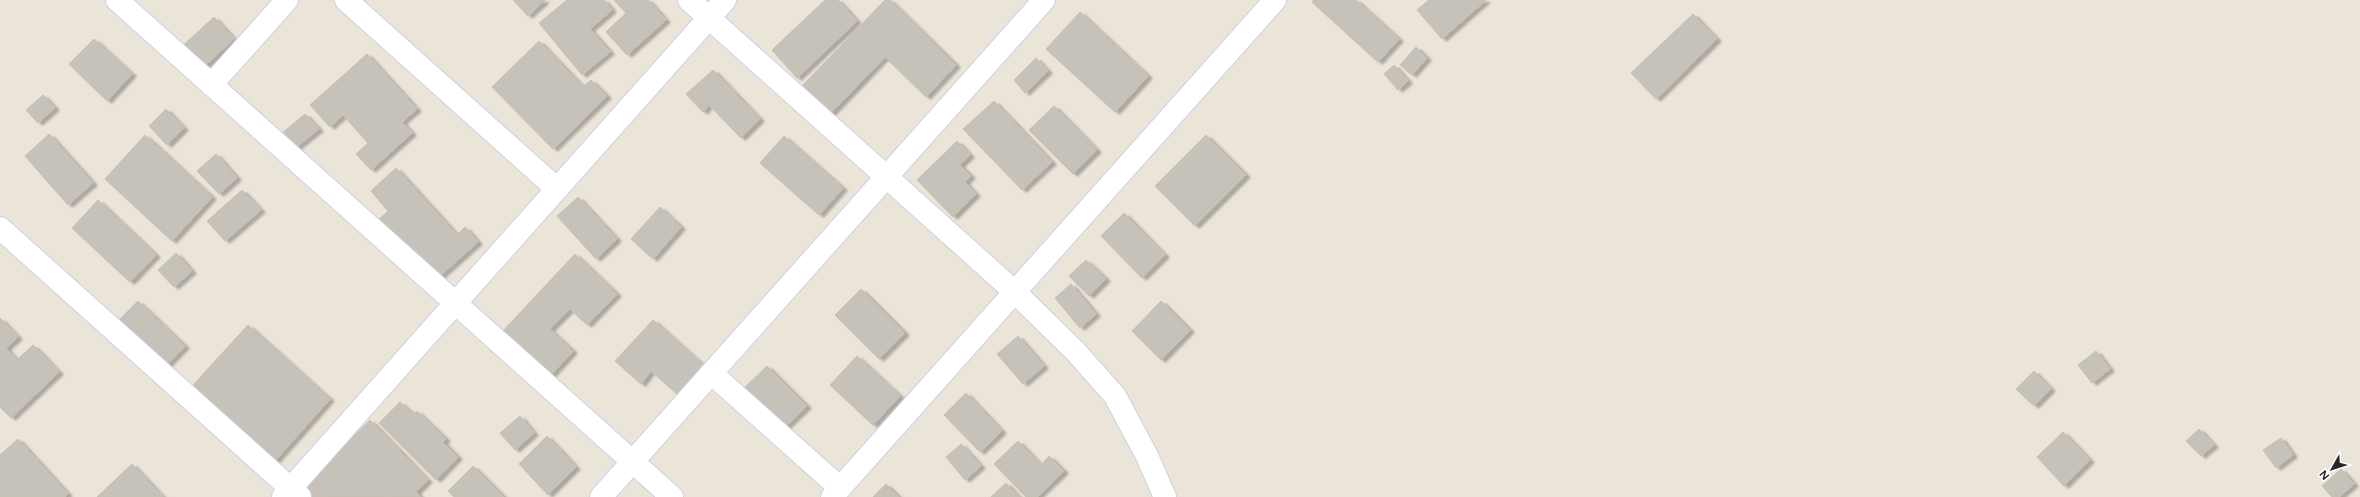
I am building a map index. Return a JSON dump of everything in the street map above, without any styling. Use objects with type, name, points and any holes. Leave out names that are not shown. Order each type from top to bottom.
[{"type":"street","points":[[117,0],[672,497]]},
{"type":"street","points":[[211,85],[287,0]]},
{"type":"street","points":[[346,0],[557,189]]},
{"type":"street","points":[[689,0],[1015,292],[1076,352],[1115,396],[1147,456],[1165,497]]},
{"type":"street","points":[[0,228],[291,494],[456,303],[726,0]]},
{"type":"street","points":[[601,497],[1044,0]]},
{"type":"street","points":[[711,373],[836,493],[1275,0]]},
{"type":"building","points":[[513,0],[545,0],[528,16]]},
{"type":"building","points":[[567,0],[604,0],[612,10],[590,29],[610,52],[582,75],[539,23]]},
{"type":"building","points":[[614,0],[648,0],[666,20],[627,55],[606,32],[626,13]]},
{"type":"building","points":[[825,0],[838,0],[857,21],[797,78],[772,50]]},
{"type":"building","points":[[885,0],[890,0],[956,65],[926,97],[885,57],[830,114],[802,86]]},
{"type":"building","points":[[1314,0],[1356,0],[1399,39],[1378,62],[1312,2]]},
{"type":"building","points":[[1429,0],[1486,0],[1442,39],[1417,10]]},
{"type":"building","points":[[1080,12],[1148,76],[1115,112],[1046,49]]},
{"type":"building","points":[[1693,14],[1717,39],[1656,99],[1631,73]]},
{"type":"building","points":[[214,17],[234,39],[197,73],[177,51]]},
{"type":"building","points":[[94,39],[132,74],[107,101],[69,64]]},
{"type":"building","points":[[539,41],[583,87],[591,80],[607,96],[553,149],[492,87]]},
{"type":"building","points":[[1416,47],[1427,58],[1412,75],[1400,65]]},
{"type":"building","points":[[367,54],[417,109],[402,122],[412,133],[371,170],[356,154],[368,143],[343,115],[330,127],[310,105]]},
{"type":"building","points":[[1036,58],[1048,71],[1025,93],[1014,80]]},
{"type":"building","points":[[1394,65],[1408,81],[1398,90],[1384,74]]},
{"type":"building","points":[[713,70],[760,119],[741,138],[709,105],[703,112],[686,94]]},
{"type":"building","points":[[43,95],[55,108],[38,123],[26,110]]},
{"type":"building","points":[[994,101],[1052,162],[1022,190],[963,129]]},
{"type":"building","points":[[1054,106],[1097,150],[1073,174],[1029,130]]},
{"type":"building","points":[[166,109],[184,128],[167,145],[149,126]]},
{"type":"building","points":[[305,114],[319,129],[288,154],[275,139]]},
{"type":"building","points":[[49,134],[93,183],[68,205],[25,156]]},
{"type":"building","points":[[145,135],[212,197],[172,241],[105,179]]},
{"type":"building","points":[[1206,135],[1246,175],[1195,226],[1155,186]]},
{"type":"building","points":[[784,136],[843,188],[819,215],[760,163]]},
{"type":"building","points":[[957,141],[970,155],[960,165],[971,176],[965,182],[976,194],[953,217],[917,180]]},
{"type":"building","points":[[216,154],[237,178],[219,194],[197,171]]},
{"type":"building","points":[[396,168],[457,235],[465,227],[478,242],[429,286],[374,224],[388,211],[371,191]]},
{"type":"building","points":[[242,190],[261,210],[225,241],[207,221]]},
{"type":"building","points":[[578,197],[617,239],[596,259],[557,216]]},
{"type":"building","points":[[98,200],[156,255],[130,282],[72,228]]},
{"type":"building","points":[[660,207],[681,227],[653,259],[631,239]]},
{"type":"building","points":[[1124,213],[1165,255],[1142,278],[1101,236]]},
{"type":"building","points":[[176,253],[192,271],[174,287],[158,270]]},
{"type":"building","points":[[575,254],[617,294],[587,325],[570,309],[550,329],[573,351],[550,376],[502,332]]},
{"type":"building","points":[[1086,260],[1106,279],[1089,296],[1069,276]]},
{"type":"building","points":[[1071,284],[1096,314],[1080,328],[1055,298]]},
{"type":"building","points":[[861,289],[905,333],[879,359],[835,315]]},
{"type":"building","points":[[138,301],[185,346],[160,372],[113,326]]},
{"type":"building","points":[[1161,301],[1190,330],[1161,360],[1132,331]]},
{"type":"building","points":[[0,318],[18,337],[6,348],[17,360],[33,345],[59,372],[11,418],[0,407]]},
{"type":"building","points":[[653,320],[703,365],[677,394],[651,371],[641,384],[615,361]]},
{"type":"building","points":[[248,325],[330,399],[266,471],[183,396]]},
{"type":"building","points":[[1018,336],[1044,366],[1023,384],[997,354]]},
{"type":"building","points":[[2096,351],[2110,369],[2092,383],[2078,365]]},
{"type":"building","points":[[857,356],[900,396],[873,425],[830,385]]},
{"type":"building","points":[[767,366],[807,406],[778,434],[739,393]]},
{"type":"building","points":[[2034,371],[2051,389],[2034,406],[2016,389]]},
{"type":"building","points":[[966,393],[1002,431],[980,452],[944,415]]},
{"type":"building","points":[[400,402],[413,414],[417,411],[446,439],[443,442],[458,457],[436,480],[379,423]]},
{"type":"building","points":[[520,416],[534,433],[515,450],[500,433]]},
{"type":"building","points":[[370,420],[428,480],[416,492],[421,497],[292,496]]},
{"type":"building","points":[[2199,429],[2214,445],[2201,456],[2186,441]]},
{"type":"building","points":[[2063,432],[2090,460],[2064,486],[2037,457]]},
{"type":"building","points":[[547,436],[576,467],[548,495],[519,464]]},
{"type":"building","points":[[2281,438],[2293,455],[2276,468],[2263,450]]},
{"type":"building","points":[[18,439],[68,494],[64,497],[0,497],[0,455]]},
{"type":"building","points":[[1018,441],[1041,465],[1049,456],[1064,471],[1037,497],[1026,497],[994,464]]},
{"type":"building","points":[[961,444],[981,466],[965,480],[946,457]]},
{"type":"building","points":[[132,464],[163,497],[97,497]]},
{"type":"building","points":[[473,466],[504,497],[454,497],[448,491]]},
{"type":"building","points":[[2341,469],[2354,484],[2339,497],[2332,497],[2322,486]]},
{"type":"building","points":[[1006,483],[1019,497],[991,497]]},
{"type":"building","points":[[886,484],[899,497],[873,497]]}]
